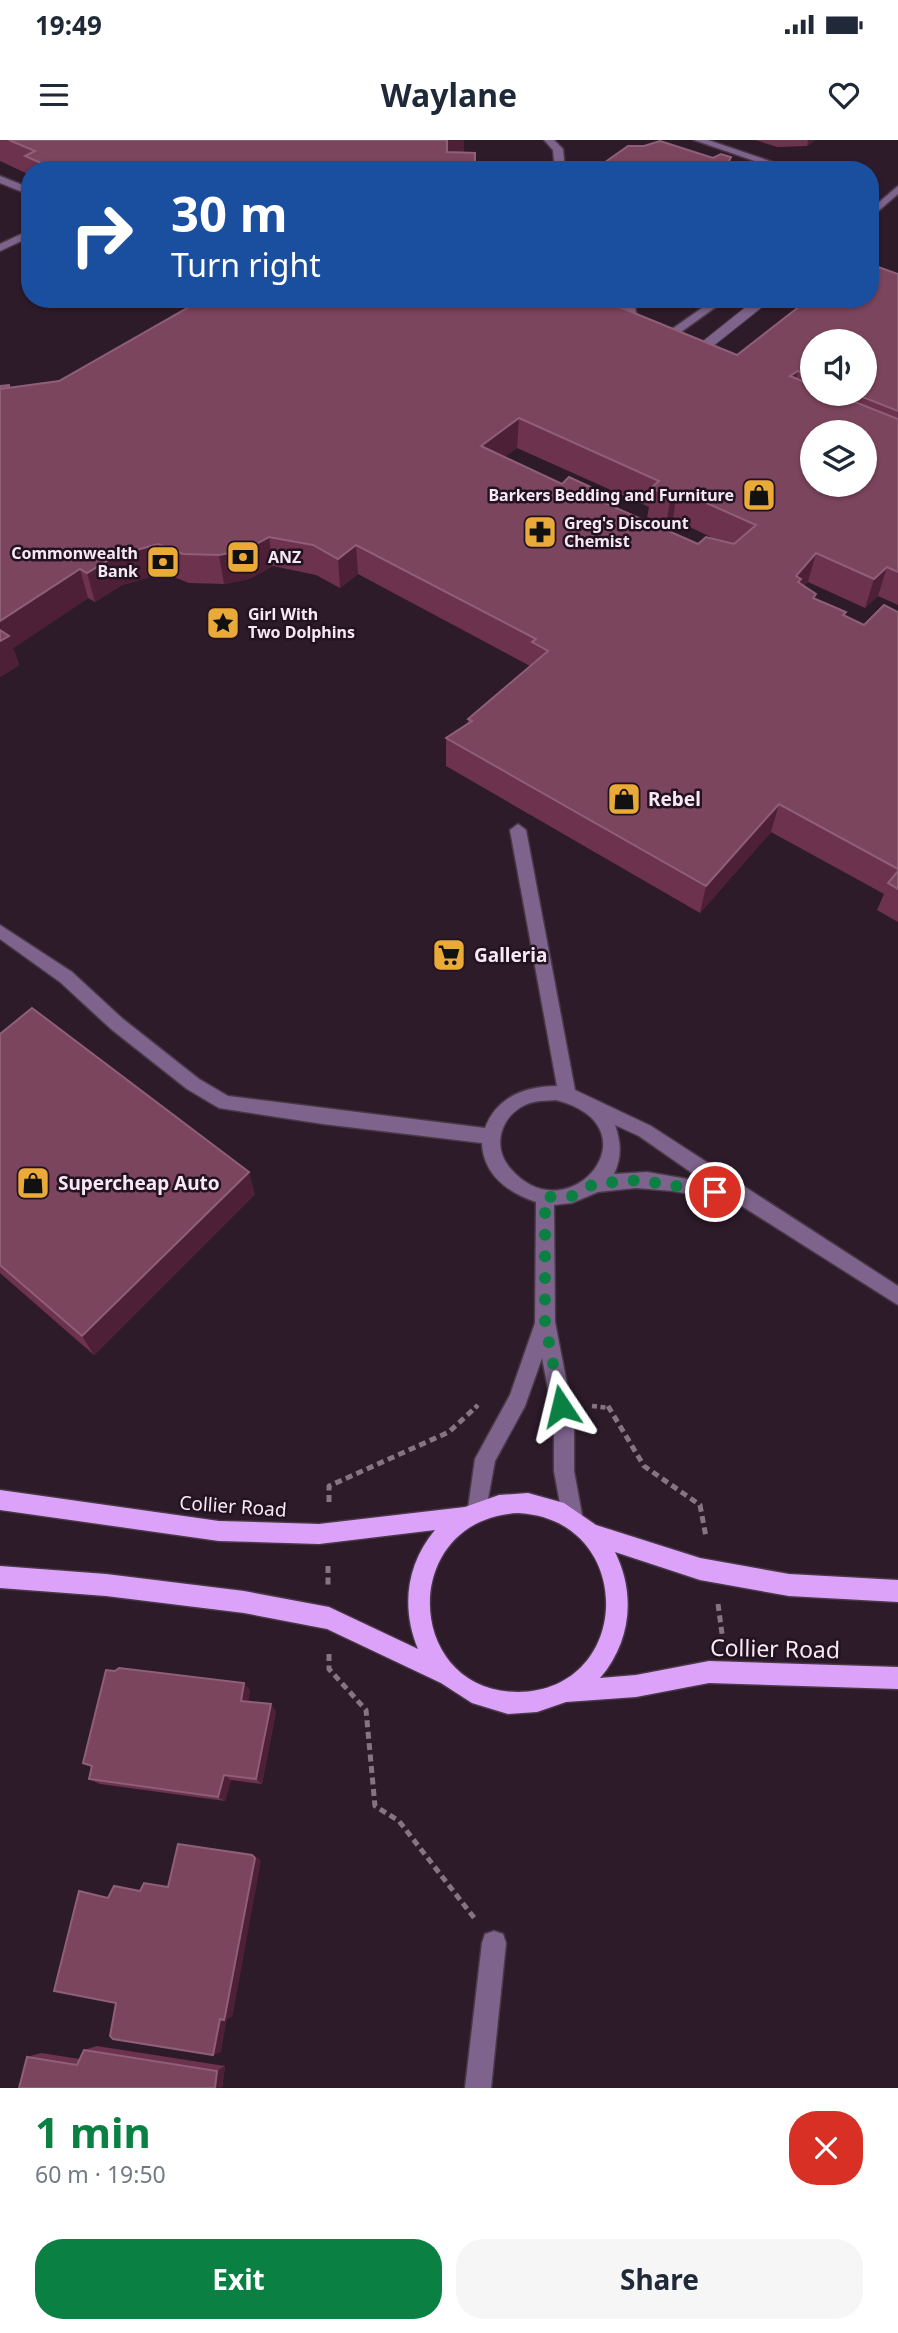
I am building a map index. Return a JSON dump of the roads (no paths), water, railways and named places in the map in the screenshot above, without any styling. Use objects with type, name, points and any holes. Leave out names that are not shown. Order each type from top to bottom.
[{"type":"main road","name":"Collier Road","points":[[0,1500],[219,1531],[319,1534],[471,1512]]},
{"type":"main road","points":[[449,1675],[431,1649],[421,1620],[420,1590],[427,1561],[442,1535],[471,1512],[517,1500],[536,1503],[580,1526],[700,1569],[789,1585],[898,1591]]},
{"type":"main road","points":[[0,1577],[106,1585],[230,1600],[329,1618],[449,1675],[477,1696],[511,1706],[545,1703],[569,1692],[593,1672],[608,1646],[615,1616],[614,1586],[604,1556],[580,1526]]},
{"type":"main road","name":"Collier Road","points":[[569,1692],[636,1686],[709,1672],[898,1678]]},
{"type":"street","points":[[549,140],[558,149],[559,161]]},
{"type":"street","points":[[699,140],[763,161]]},
{"type":"street","points":[[0,179],[21,188]]},
{"type":"street","points":[[879,208],[898,189]]},
{"type":"street","points":[[879,200],[885,202],[898,195]]},
{"type":"street","points":[[0,248],[21,238]]},
{"type":"street","points":[[630,308],[632,321],[642,331],[709,358]]},
{"type":"street","points":[[675,344],[713,308]]},
{"type":"street","points":[[682,365],[753,308]]},
{"type":"street","points":[[518,830],[567,1094]]},
{"type":"street","points":[[0,931],[66,977],[117,1024],[193,1084],[225,1103],[491,1136]]},
{"type":"street","points":[[590,1104],[607,1122],[613,1143],[609,1166],[594,1184],[572,1196],[545,1197],[522,1189],[503,1175],[492,1156],[491,1136],[499,1115],[517,1099],[541,1092],[567,1094],[590,1104],[645,1131],[898,1296]]},
{"type":"street","points":[[594,1184],[638,1180],[741,1196]]},
{"type":"street","points":[[545,1197],[545,1322],[564,1420],[564,1471],[580,1526]]},
{"type":"street","points":[[471,1512],[485,1459],[519,1399],[545,1322]]},
{"type":"street","points":[[478,2088],[494,1943]]},
{"type":"place","name":"Barkers Bedding and Furniture","points":[[759,495]]},
{"type":"place","name":"Greg's Discount Chemist","points":[[540,532]]},
{"type":"place","name":"ANZ","points":[[243,557]]},
{"type":"place","name":"Commonwealth Bank","points":[[163,562]]},
{"type":"place","name":"Girl With Two Dolphins","points":[[223,623]]},
{"type":"place","name":"Rebel","points":[[624,799]]},
{"type":"place","name":"Galleria","points":[[449,955]]},
{"type":"place","name":"Supercheap Auto","points":[[33,1183]]}]
